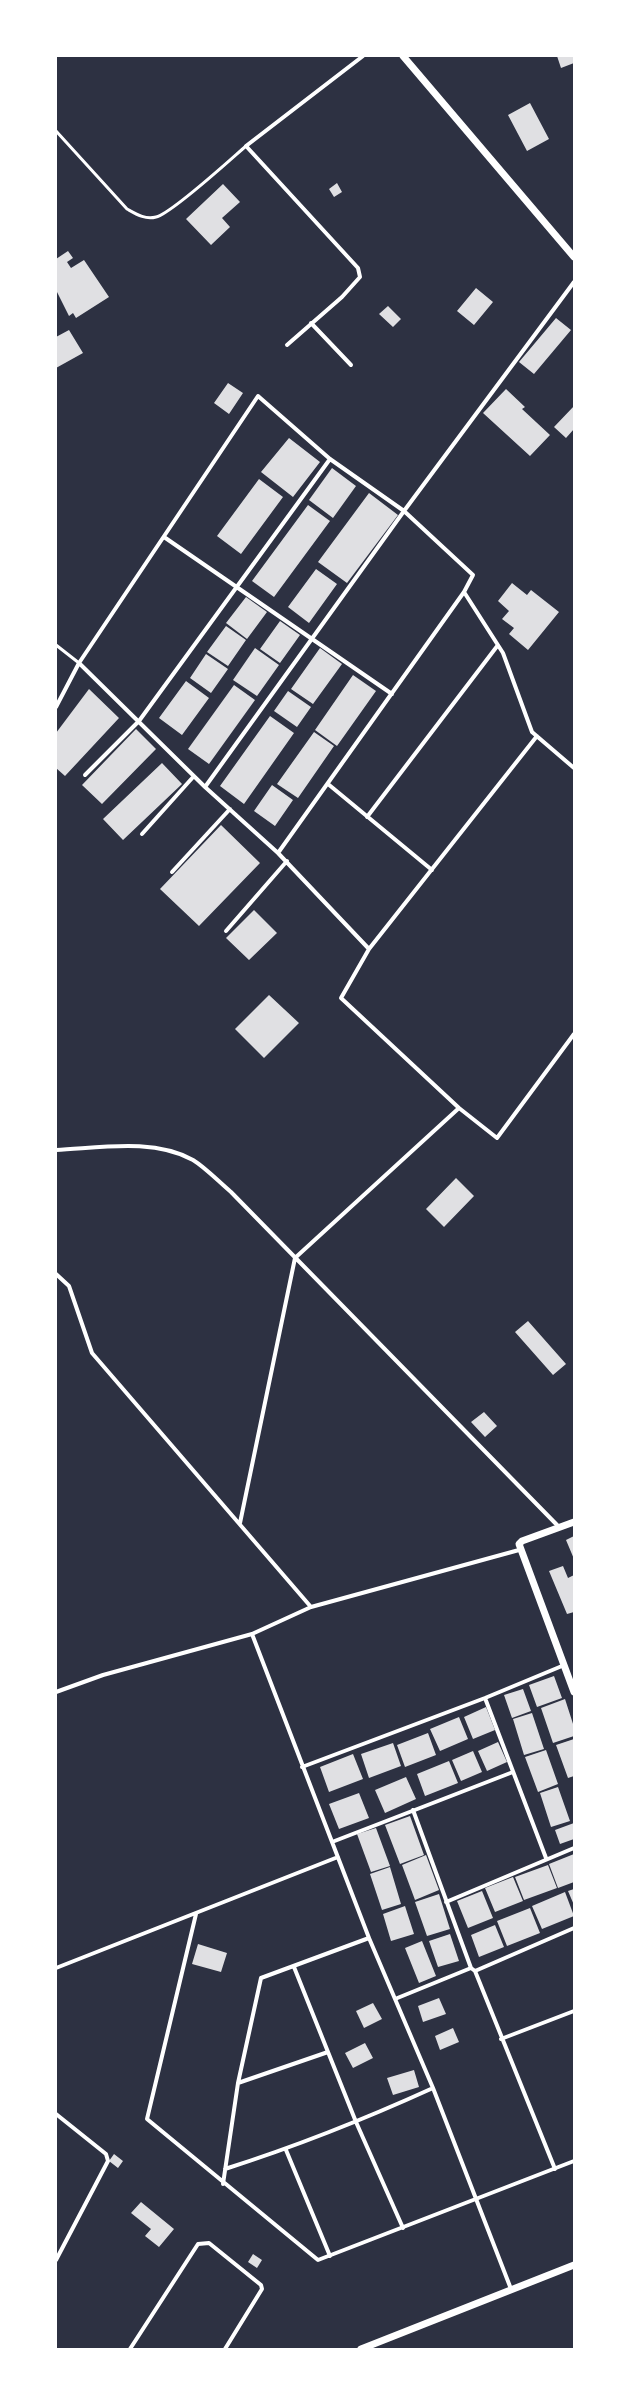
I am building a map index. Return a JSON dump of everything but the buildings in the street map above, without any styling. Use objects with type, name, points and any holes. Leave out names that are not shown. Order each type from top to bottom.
[{"type":"street","points":[[287,346],[311,323],[342,297],[360,277],[358,268],[246,146],[363,56]]},
{"type":"street","points":[[403,56],[574,257]]},
{"type":"street","points":[[205,787],[404,511],[574,282]]},
{"type":"street","points":[[311,323],[351,365]]},
{"type":"street","points":[[56,707],[79,663],[258,396],[330,459],[404,511],[472,572],[472,579],[464,592],[278,853]]},
{"type":"street","points":[[85,775],[139,721],[330,459]]},
{"type":"street","points":[[164,537],[392,694]]},
{"type":"street","points":[[464,592],[498,644],[532,732],[574,768]]},
{"type":"street","points":[[367,817],[498,644]]},
{"type":"street","points":[[79,663],[205,787],[287,861],[369,949]]},
{"type":"street","points":[[538,736],[369,949],[341,998],[459,1108],[497,1138],[574,1034]]},
{"type":"street","points":[[142,834],[194,776]]},
{"type":"street","points":[[328,784],[432,870]]},
{"type":"street","points":[[172,872],[230,809]]},
{"type":"street","points":[[226,931],[287,861]]},
{"type":"street","points":[[240,1523],[295,1258],[459,1108]]},
{"type":"street","points":[[56,1150],[147,1146],[167,1150],[193,1160],[231,1192],[560,1528]]},
{"type":"street","points":[[56,1274],[68,1286],[92,1353],[240,1523],[311,1608]]},
{"type":"street","points":[[574,1522],[522,1541],[519,1544],[519,1550],[562,1666],[574,1692]]},
{"type":"street","points":[[56,1692],[103,1675],[252,1634],[311,1608],[519,1550]]},
{"type":"street","points":[[252,1634],[302,1768],[369,1938],[433,2088],[511,2289]]},
{"type":"street","points":[[302,1768],[485,1698],[562,1666]]},
{"type":"street","points":[[485,1698],[546,1858]]},
{"type":"street","points":[[332,1842],[513,1772]]},
{"type":"street","points":[[413,1810],[471,1968],[475,1971],[555,2169]]},
{"type":"street","points":[[446,1902],[546,1858],[574,1848]]},
{"type":"street","points":[[56,1968],[338,1857]]},
{"type":"street","points":[[196,1914],[148,2119],[223,2184],[318,2260],[574,2161]]},
{"type":"street","points":[[475,1971],[574,1928]]},
{"type":"street","points":[[223,2184],[238,2083],[262,1978],[369,1938]]},
{"type":"street","points":[[294,1967],[356,2122],[403,2228]]},
{"type":"street","points":[[395,1999],[471,1968]]},
{"type":"street","points":[[501,2038],[574,2011]]},
{"type":"street","points":[[238,2083],[328,2052]]},
{"type":"street","points":[[225,2169],[286,2150],[356,2122],[433,2088]]},
{"type":"street","points":[[56,2114],[106,2154],[108,2162],[56,2260]]},
{"type":"street","points":[[286,2150],[330,2256]]},
{"type":"street","points":[[130,2349],[198,2244],[203,2242],[209,2243],[261,2285],[262,2289],[225,2349]]},
{"type":"street","points":[[361,2349],[574,2265]]},
{"type":"lane","points":[[56,131],[126,209],[142,217],[156,217],[175,205],[246,146]]},
{"type":"lane","points":[[56,645],[79,663]]}]
